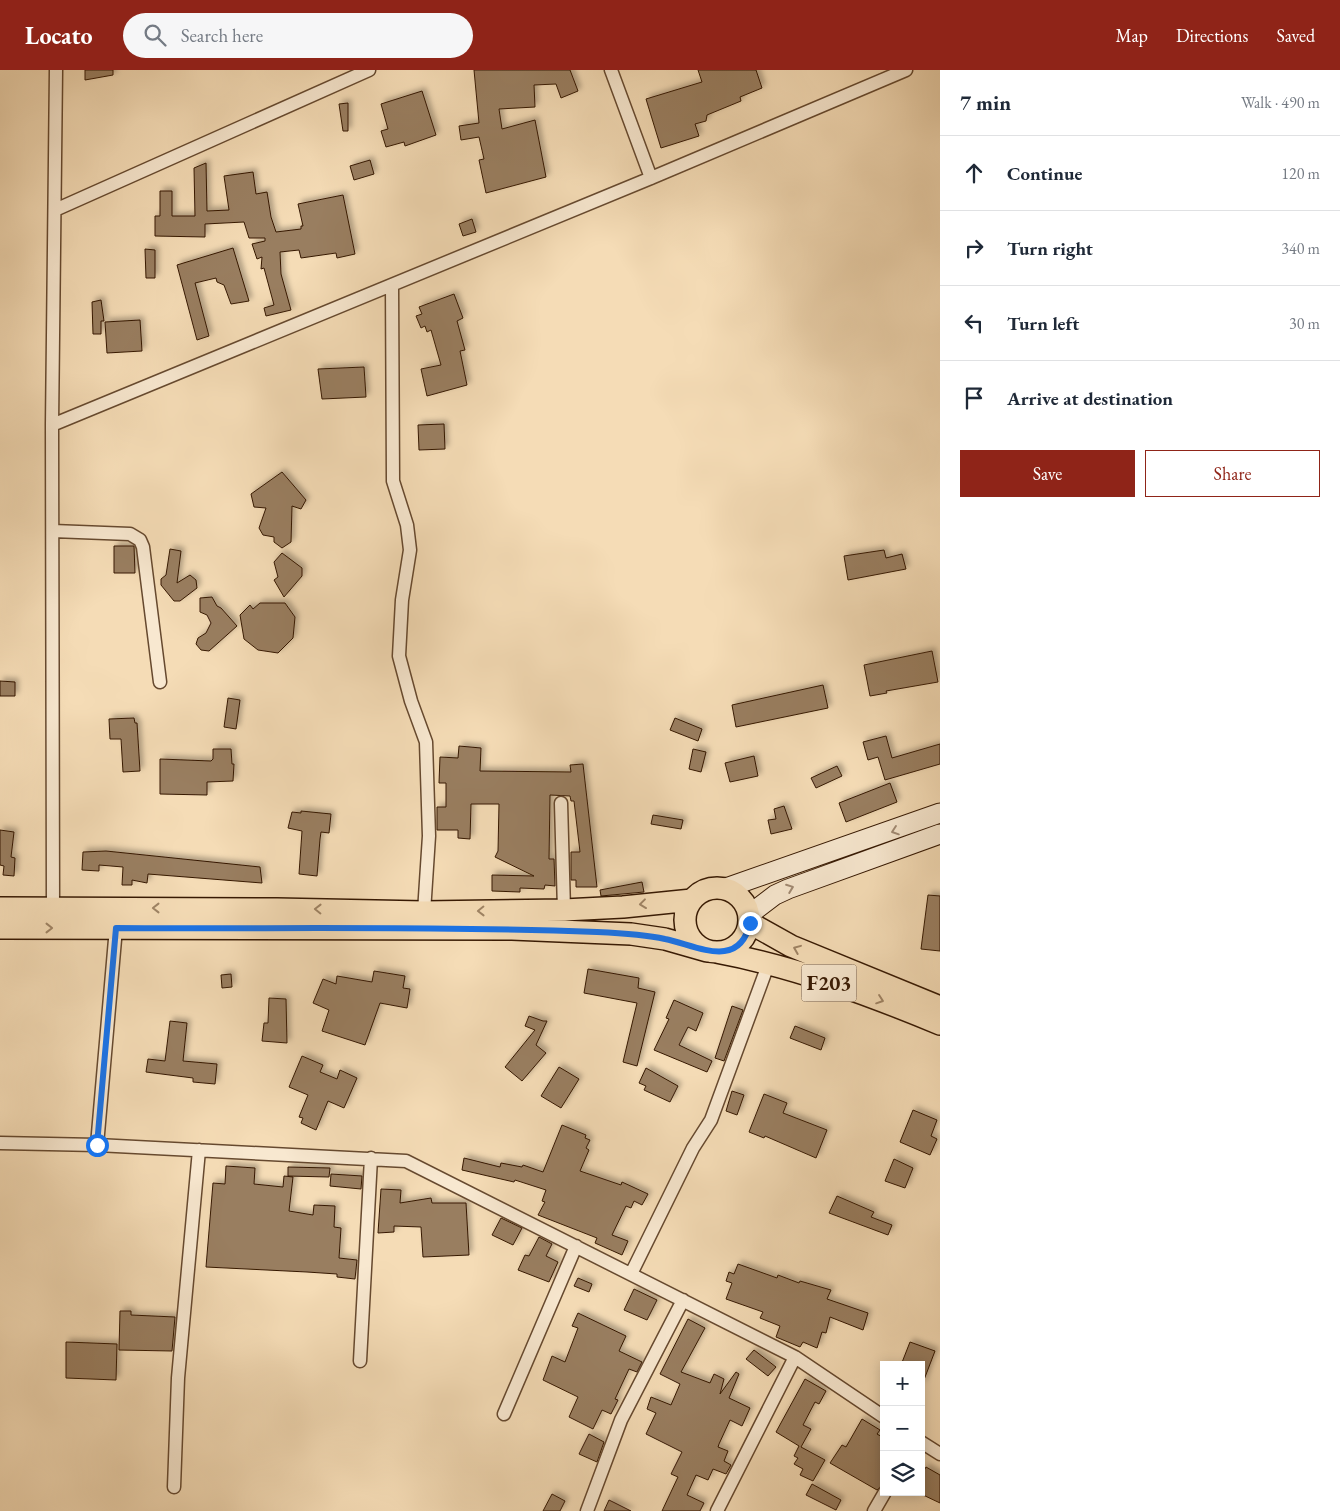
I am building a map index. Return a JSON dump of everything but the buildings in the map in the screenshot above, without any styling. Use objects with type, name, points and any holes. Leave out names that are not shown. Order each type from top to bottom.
[{"type":"main road","points":[[726,888],[739,895],[750,919],[748,931],[739,945],[732,949],[712,952],[691,938],[686,929],[686,908],[701,891],[713,887],[726,888],[940,813]]},
{"type":"main road","points":[[750,919],[775,895],[788,889],[940,834]]},
{"type":"main road","points":[[0,908],[277,908],[424,912],[564,910],[623,907],[692,900]]},
{"type":"main road","name":"F203","points":[[750,919],[791,946],[940,1007]]},
{"type":"main road","name":"F203","points":[[0,928],[512,929],[631,934],[666,939],[712,952],[768,964],[847,988],[940,1024]]},
{"type":"street","points":[[53,908],[52,425],[56,70]]},
{"type":"street","points":[[55,210],[369,70]]},
{"type":"street","points":[[611,70],[651,178]]},
{"type":"street","points":[[52,425],[651,178],[906,70]]},
{"type":"street","points":[[392,285],[393,481],[407,526],[410,550],[402,600],[399,656],[411,702],[426,742],[429,836],[424,912]]},
{"type":"street","points":[[53,531],[130,534],[140,540],[144,548],[160,682]]},
{"type":"street","points":[[561,802],[564,910]]},
{"type":"street","points":[[97,1145],[116,928]]},
{"type":"street","points":[[630,1274],[693,1148],[710,1120],[768,964]]},
{"type":"street","points":[[0,1143],[97,1145],[406,1160],[794,1357],[880,1414]]},
{"type":"street","points":[[174,1487],[178,1378],[199,1150]]},
{"type":"street","points":[[360,1361],[371,1158]]},
{"type":"street","points":[[504,1414],[576,1246]]},
{"type":"street","points":[[587,1511],[622,1420],[683,1300]]},
{"type":"street","points":[[717,1511],[794,1357]]},
{"type":"street","points":[[925,1445],[940,1454]]},
{"type":"street","points":[[874,1511],[883,1496]]},
{"type":"route","points":[[97,1145],[116,928],[512,929],[631,934],[666,939],[708,951],[724,952],[739,945],[748,931],[750,923]]}]
